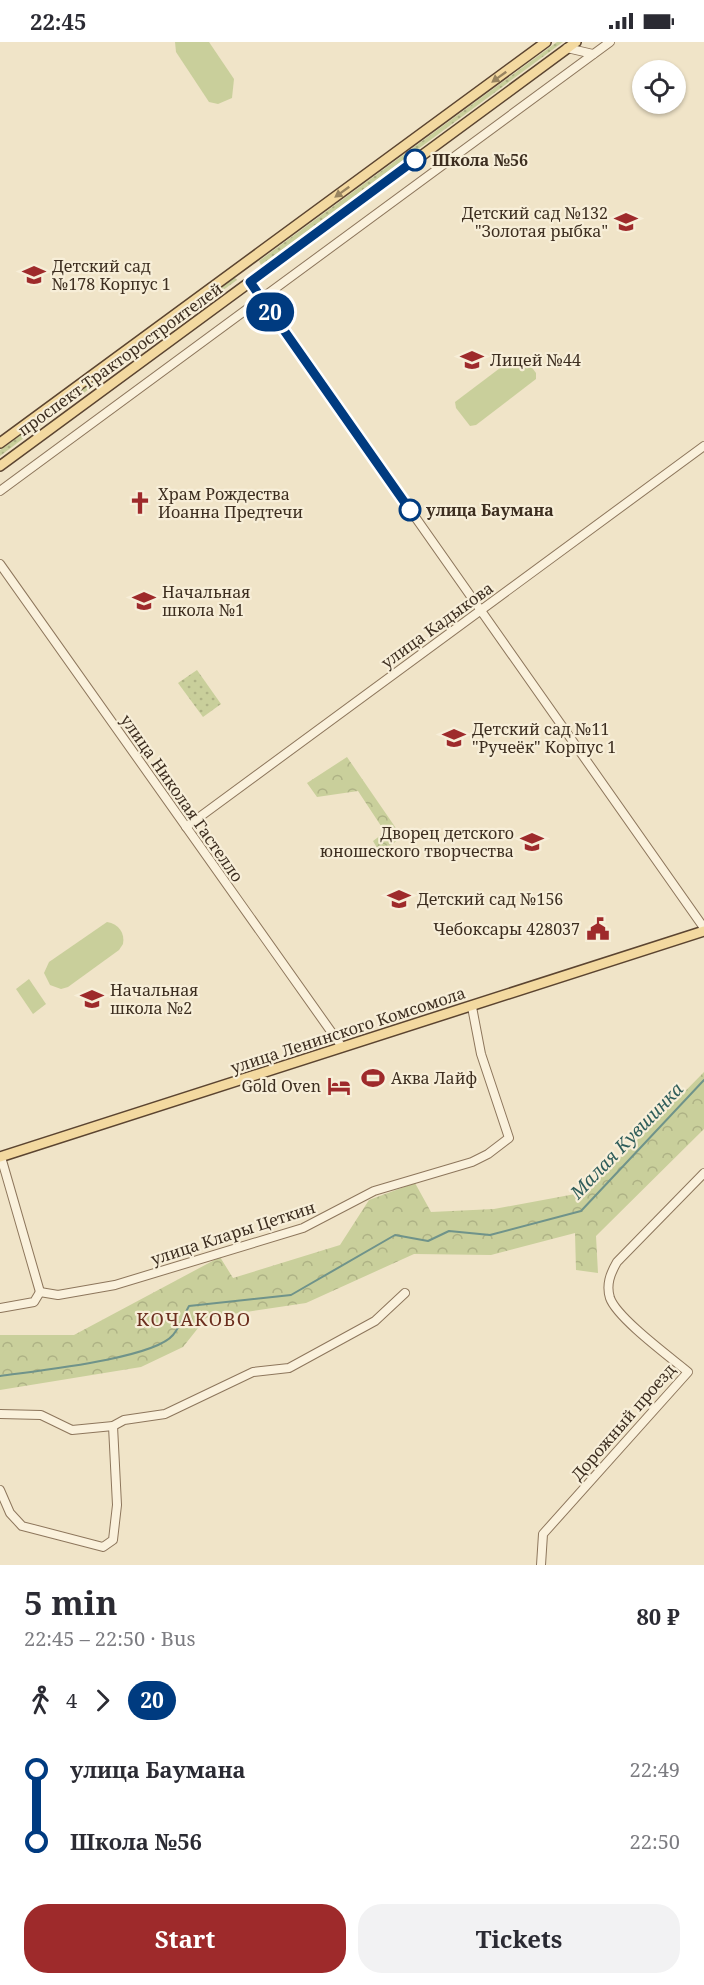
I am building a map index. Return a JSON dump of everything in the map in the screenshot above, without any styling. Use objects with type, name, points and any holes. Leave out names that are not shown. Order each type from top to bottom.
[{"type":"main road","name":"проспект Тракторостроителей","points":[[0,443],[546,42]]},
{"type":"main road","name":"проспект Тракторостроителей","points":[[0,466],[576,42]]},
{"type":"main road","points":[[239,268],[250,282]]},
{"type":"main road","name":"улица Ленинского Комсомола","points":[[1,1157],[472,1007],[704,929]]},
{"type":"street","points":[[0,491],[610,42]]},
{"type":"street","points":[[567,48],[593,54]]},
{"type":"street","points":[[250,282],[704,929]]},
{"type":"street","name":"улица Кадыкова","points":[[186,827],[704,446]]},
{"type":"street","name":"улица Николая Гастелло","points":[[0,564],[342,1047]]},
{"type":"street","name":"улица Клары Цеткин","points":[[40,1292],[58,1295],[115,1285],[303,1228],[374,1191],[472,1162],[488,1154],[509,1138],[481,1054],[472,1007]]},
{"type":"street","points":[[1,1157],[40,1292],[34,1302]]},
{"type":"street","name":"Дорожный проезд","points":[[541,1565],[543,1534],[688,1372],[620,1312],[610,1298],[608,1281],[617,1262],[704,1173]]},
{"type":"street","points":[[0,1414],[41,1415],[72,1430],[113,1426],[124,1420],[165,1414],[253,1371],[289,1368],[375,1321],[405,1293]]},
{"type":"street","points":[[0,1308],[58,1295]]},
{"type":"street","points":[[0,1491],[10,1513],[22,1526],[103,1547],[113,1540],[117,1505],[113,1426]]},
{"type":"green space","points":[[175,42],[209,42],[234,79],[232,98],[218,104],[209,102],[176,52]]},
{"type":"green space","points":[[557,42],[563,42],[261,265],[259,261]]},
{"type":"green space","points":[[234,277],[237,280],[130,358],[127,355]]},
{"type":"green space","points":[[516,356],[524,357],[536,373],[536,379],[476,425],[470,426],[456,408],[455,402]]},
{"type":"green space","points":[[126,357],[129,359],[0,456],[0,450]]},
{"type":"green space","points":[[197,670],[221,704],[203,717],[178,683]]},
{"type":"green space","points":[[347,757],[402,837],[380,853],[373,841],[385,832],[358,791],[317,797],[307,783]]},
{"type":"green space","points":[[107,922],[118,927],[122,933],[123,944],[119,950],[68,987],[61,989],[50,985],[44,973],[49,962]]},
{"type":"green space","points":[[29,979],[46,1004],[33,1014],[16,989]]},
{"type":"green space","points":[[704,1072],[704,1129],[596,1236],[598,1273],[576,1270],[575,1233],[491,1255],[414,1254],[306,1303],[206,1318],[183,1347],[141,1367],[0,1390],[0,1335],[74,1335],[220,1257],[233,1278],[340,1245],[369,1200],[415,1183],[431,1212],[494,1209],[586,1192]]},
{"type":"waterway","name":"Малая Кувшинка","points":[[0,1376],[92,1363],[142,1351],[173,1335],[189,1306],[291,1295],[395,1235],[428,1241],[449,1231],[490,1235],[581,1211],[704,1080]]},
{"type":"bus line","name":"20","points":[[410,510],[250,282],[415,160]]},
{"type":"place","name":"Школа №56","points":[[415,160]]},
{"type":"place","name":"Детский сад №132 \"Золотая рыбка\"","points":[[626,222]]},
{"type":"place","name":"Детский сад №178 Корпус 1","points":[[34,275]]},
{"type":"place","name":"Лицей №44","points":[[472,360]]},
{"type":"place","name":"Храм Рождества Иоанна Предтечи","points":[[140,503]]},
{"type":"place","name":"улица Баумана","points":[[410,510]]},
{"type":"place","name":"Начальная школа №1","points":[[144,601]]},
{"type":"place","name":"Детский сад №11 \"Ручеёк\" Корпус 1","points":[[454,738]]},
{"type":"place","name":"Дворец детского юношеского творчества","points":[[532,842]]},
{"type":"place","name":"Детский сад №156","points":[[399,899]]},
{"type":"place","name":"Чебоксары 428037","points":[[598,929]]},
{"type":"place","name":"Начальная школа №2","points":[[92,999]]},
{"type":"place","name":"Аква Лайф","points":[[373,1078]]},
{"type":"place","name":"Gold Oven","points":[[339,1086]]},
{"type":"district","name":"КОЧАКОВО","points":[[194,1320]]}]
